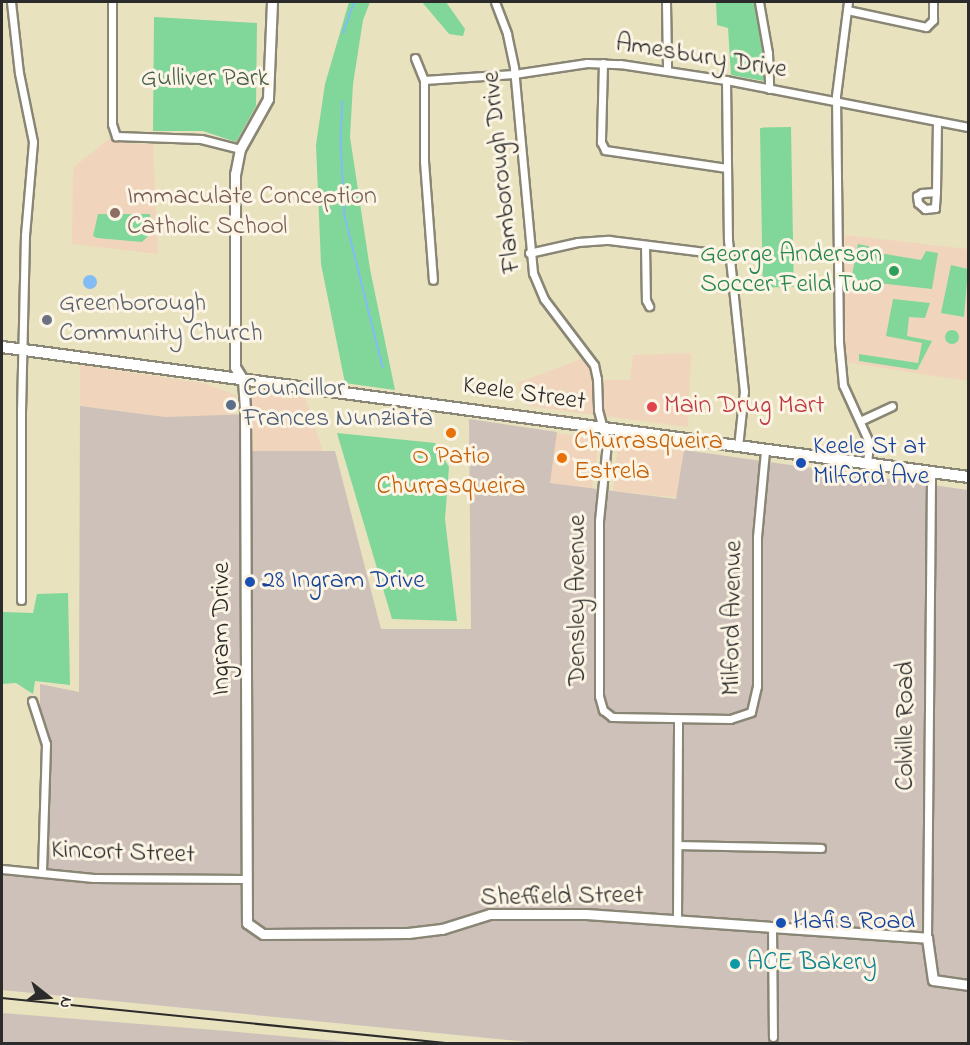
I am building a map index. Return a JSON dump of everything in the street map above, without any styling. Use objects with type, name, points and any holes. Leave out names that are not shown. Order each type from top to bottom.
[{"type":"main road","name":"Keele Street","points":[[2,347],[738,447],[931,470],[969,477]]},
{"type":"street","points":[[11,2],[19,73],[33,142],[25,235],[20,459],[21,600]]},
{"type":"street","points":[[112,2],[112,124],[116,136],[201,139],[240,149]]},
{"type":"street","name":"Ingram Drive","points":[[244,879],[243,380],[235,367],[235,174],[240,149],[268,99],[272,2]]},
{"type":"street","name":"Flamborough Drive","points":[[495,2],[507,34],[514,74],[529,254],[544,299],[594,366],[603,429]]},
{"type":"street","points":[[666,2],[667,69]]},
{"type":"street","points":[[759,2],[768,53],[769,89]]},
{"type":"street","points":[[848,2],[836,102],[841,373],[850,402],[862,420],[869,442],[867,464]]},
{"type":"street","points":[[846,10],[926,27],[933,20],[933,2]]},
{"type":"street","points":[[415,58],[424,80],[424,161],[433,279]]},
{"type":"street","points":[[603,63],[601,142],[605,150],[727,168]]},
{"type":"street","name":"Amesbury Drive","points":[[424,80],[514,74],[603,63],[667,69],[969,127]]},
{"type":"street","points":[[726,80],[729,255],[744,372],[738,447]]},
{"type":"street","points":[[936,192],[937,121]]},
{"type":"street","points":[[529,254],[585,241],[645,245],[729,255]]},
{"type":"street","points":[[645,245],[646,300],[649,306]]},
{"type":"street","points":[[862,420],[892,406]]},
{"type":"street","name":"Densley Avenue","points":[[603,429],[607,443],[599,521],[601,705],[612,717],[620,719],[678,720]]},
{"type":"street","name":"Milford Avenue","points":[[678,720],[740,718],[751,712],[756,700],[757,528],[765,450]]},
{"type":"street","name":"Colville Road","points":[[931,470],[927,938],[933,980],[969,985]]},
{"type":"street","points":[[32,701],[46,744],[42,873]]},
{"type":"street","points":[[677,919],[678,720]]},
{"type":"street","points":[[678,845],[821,848]]},
{"type":"street","name":"Kincort Street","points":[[2,869],[94,878],[244,879]]},
{"type":"street","name":"Sheffield Street","points":[[244,879],[247,923],[263,934],[428,932],[504,914],[677,919],[927,938]]},
{"type":"street","points":[[772,927],[773,1037]]},
{"type":"shaded area","name":"Immaculate Conception Catholic School","points":[[110,138],[120,143],[153,144],[158,254],[72,244],[73,168]]},
{"type":"shaded area","points":[[845,235],[968,249],[967,381],[844,362]]},
{"type":"shaded area","points":[[691,353],[688,427],[527,406],[517,383],[592,355],[603,380],[630,380],[633,355]]},
{"type":"shaded area","points":[[80,365],[203,383],[237,395],[234,415],[165,417],[80,406]]},
{"type":"shaded area","points":[[252,391],[305,397],[323,451],[249,451]]},
{"type":"shaded area","points":[[80,406],[165,417],[251,414],[250,451],[335,451],[381,629],[471,629],[469,419],[557,432],[550,483],[676,499],[684,450],[968,490],[968,1043],[538,1043],[2,990],[2,874],[46,878],[49,745],[40,710],[40,684],[79,692]]},
{"type":"shaded area","points":[[557,433],[599,440],[592,489],[549,482]]},
{"type":"shaded area","points":[[618,443],[684,450],[679,498],[613,491]]},
{"type":"shaded area","points":[[2,1013],[227,1031],[359,1043],[2,1043]]},
{"type":"green space","points":[[349,2],[370,2],[363,20],[353,84],[350,137],[370,269],[395,390],[345,383],[321,264],[316,145],[325,84]]},
{"type":"green space","points":[[422,2],[446,2],[465,29],[463,36],[449,34]]},
{"type":"green space","points":[[716,2],[755,2],[764,55],[764,81],[731,75],[728,28],[717,25]]},
{"type":"green space","name":"Gulliver Park","points":[[154,17],[257,23],[256,106],[236,142],[203,131],[153,131]]},
{"type":"green space","points":[[791,127],[794,287],[763,288],[760,128]]},
{"type":"green space","points":[[98,214],[150,214],[152,232],[142,242],[97,238],[93,236]]},
{"type":"green space","name":"George Anderson Soccer Feild Two","points":[[858,244],[868,246],[873,252],[921,260],[926,251],[938,253],[932,289],[851,280]]},
{"type":"green space","points":[[951,265],[968,269],[964,317],[941,313]]},
{"type":"green space","points":[[893,299],[930,303],[925,318],[909,317],[907,336],[932,341],[917,370],[859,361],[859,354],[918,363],[922,343],[886,336]]},
{"type":"green space","points":[[949,330],[955,330],[959,337],[955,344],[949,344],[945,340],[945,334]]},
{"type":"green space","points":[[337,433],[435,443],[449,467],[445,519],[457,621],[392,619]]},
{"type":"green space","points":[[68,593],[70,685],[35,681],[33,694],[16,683],[2,684],[2,612],[33,613],[37,594]]},
{"type":"water","points":[[90,275],[95,277],[97,282],[95,287],[90,289],[85,287],[83,282],[85,277]]},
{"type":"waterway","points":[[343,33],[354,2]]},
{"type":"waterway","points":[[343,101],[341,140],[345,216],[383,367]]},
{"type":"railway","points":[[2,998],[458,1044]]},
{"type":"place","name":"Immaculate Conception Catholic School","points":[[115,213]]},
{"type":"place","name":"George Anderson Soccer Feild Two","points":[[894,271]]},
{"type":"place","name":"Greenborough Community Church","points":[[47,320]]},
{"type":"place","name":"Councillor Frances Nunziata","points":[[231,405]]},
{"type":"place","name":"Main Drug Mart","points":[[652,407]]},
{"type":"place","name":"O Patio Churrasqueira","points":[[451,433]]},
{"type":"place","name":"Churrasqueira Estrela","points":[[562,458]]},
{"type":"place","name":"Keele St at Milford Ave","points":[[801,463]]},
{"type":"place","name":"28 Ingram Drive","points":[[250,582]]},
{"type":"place","name":"Hafis Road","points":[[781,923]]},
{"type":"place","name":"ACE Bakery","points":[[735,964]]}]
